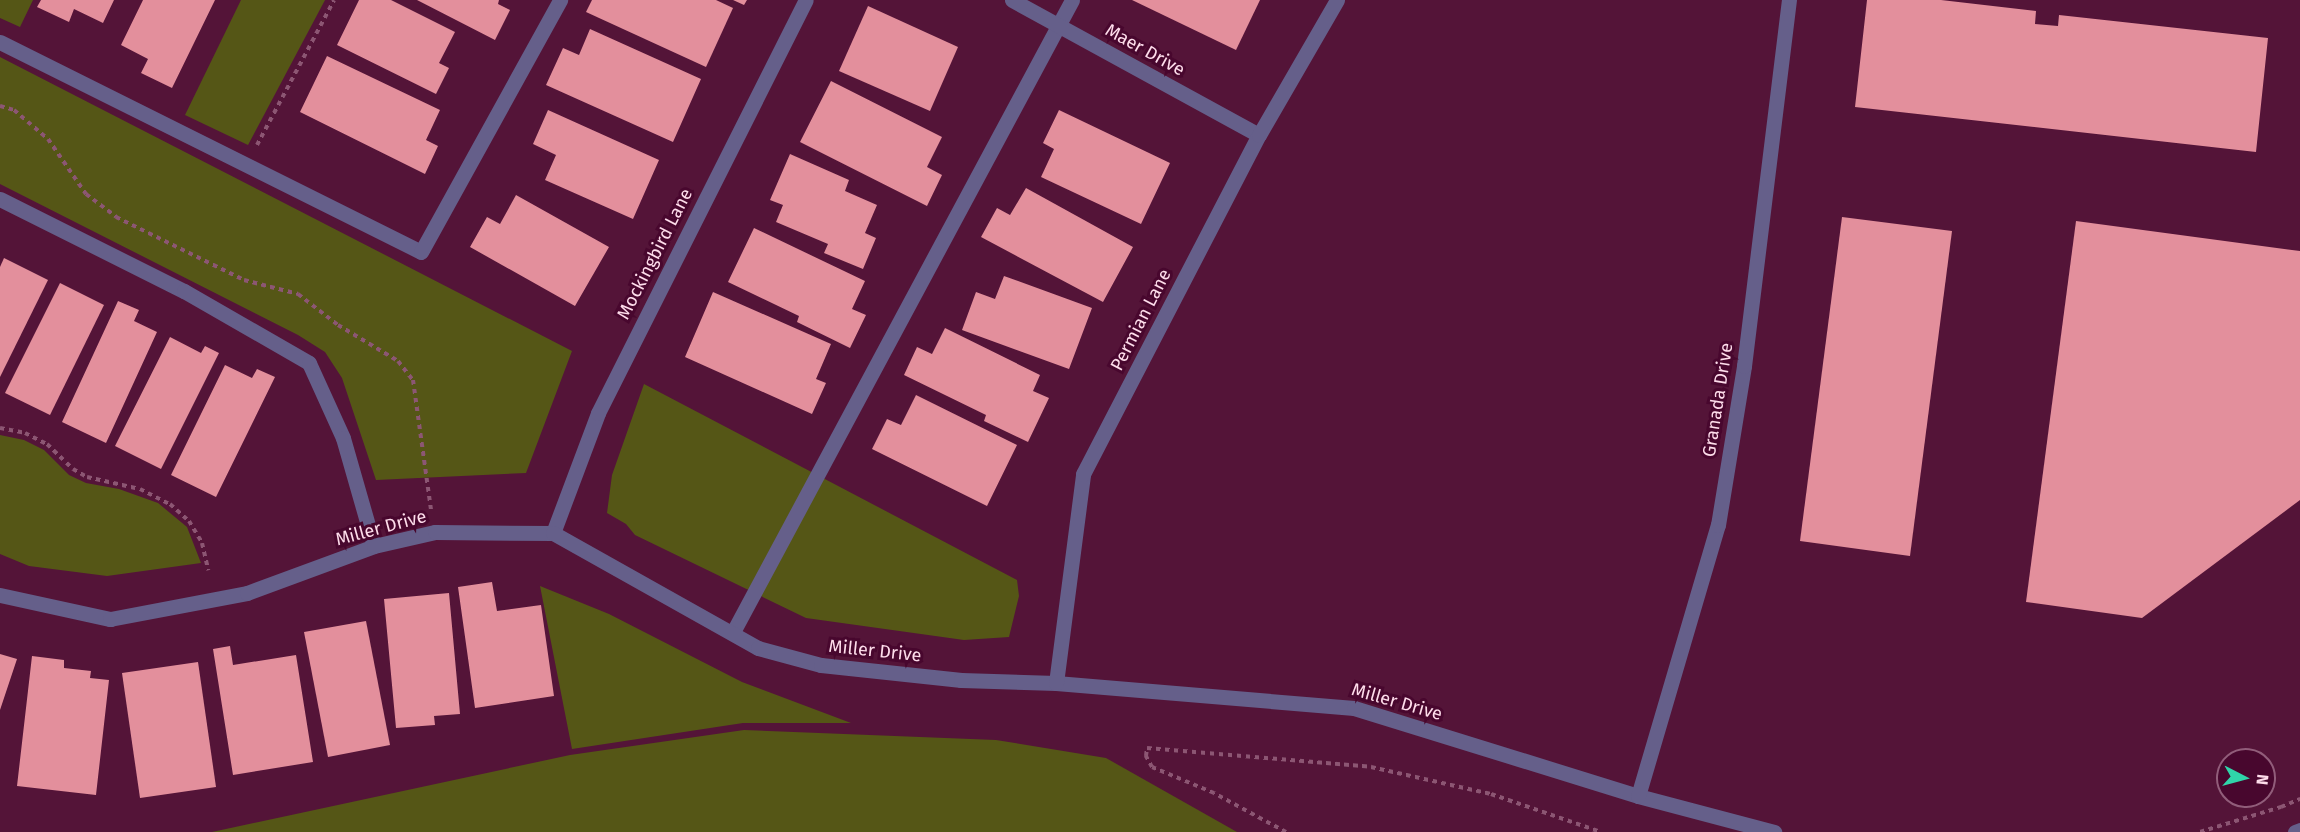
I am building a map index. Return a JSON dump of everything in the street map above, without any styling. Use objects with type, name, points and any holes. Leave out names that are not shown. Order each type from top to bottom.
[{"type":"street","points":[[0,42],[421,252],[560,0]]},
{"type":"street","name":"Mockingbird Lane","points":[[553,533],[598,413],[807,0]]},
{"type":"street","name":"Maer Drive","points":[[1011,0],[1259,135]]},
{"type":"street","points":[[733,633],[1072,0]]},
{"type":"street","name":"Permian Lane","points":[[1056,683],[1083,474],[1259,135],[1337,0]]},
{"type":"street","name":"Granada Drive","points":[[1638,796],[1718,525],[1744,366],[1789,0]]},
{"type":"street","points":[[0,199],[184,291],[309,363],[343,438],[374,546]]},
{"type":"street","name":"Miller Drive","points":[[0,595],[110,619],[247,593],[374,546],[435,532],[553,533],[758,648],[821,665],[961,680],[1056,683],[1354,708],[1638,796],[1774,832]]},
{"type":"street","points":[[2295,832],[2300,830]]},
{"type":"path","points":[[246,164],[334,0]]},
{"type":"path","points":[[0,106],[14,110],[48,139],[86,195],[116,218],[244,280],[298,294],[338,325],[398,361],[413,380],[435,532]]},
{"type":"path","points":[[0,428],[25,433],[47,444],[73,469],[87,477],[140,489],[170,504],[189,521],[202,543],[208,570]]},
{"type":"path","points":[[1286,832],[1214,793],[1152,767],[1146,756],[1147,748],[1371,767],[1491,794],[1601,832]]},
{"type":"path","points":[[2200,832],[2300,799]]},
{"type":"shaded area","points":[[0,0],[33,0],[20,27],[0,18]]},
{"type":"shaded area","points":[[241,0],[325,0],[248,145],[185,115]]},
{"type":"shaded area","points":[[0,57],[572,351],[526,473],[376,480],[342,378],[325,352],[298,335],[0,184]]},
{"type":"shaded area","points":[[644,384],[1017,580],[1019,596],[1009,637],[964,640],[806,618],[635,535],[626,524],[607,513],[612,475]]},
{"type":"shaded area","points":[[0,435],[24,440],[44,450],[69,475],[86,483],[119,489],[158,503],[187,527],[201,563],[107,576],[29,566],[0,554]]},
{"type":"shaded area","points":[[540,586],[609,614],[742,682],[851,723],[743,723],[572,749]]},
{"type":"shaded area","points":[[744,730],[996,740],[1106,758],[1237,832],[212,832],[570,755]]},
{"type":"building","points":[[41,0],[114,0],[103,23],[74,9],[69,22],[37,7]]},
{"type":"building","points":[[143,0],[215,0],[172,88],[141,73],[148,59],[121,45]]},
{"type":"building","points":[[359,0],[391,0],[455,32],[439,63],[449,68],[436,94],[337,45]]},
{"type":"building","points":[[417,0],[499,0],[498,4],[510,10],[495,40]]},
{"type":"building","points":[[592,0],[716,0],[733,8],[706,67],[586,12]]},
{"type":"building","points":[[733,0],[747,0],[744,5]]},
{"type":"building","points":[[1132,0],[1260,0],[1236,50]]},
{"type":"building","points":[[1867,0],[1941,0],[2036,11],[2035,24],[2058,26],[2059,15],[2268,38],[2256,152],[1855,107]]},
{"type":"building","points":[[868,6],[958,47],[930,111],[839,71]]},
{"type":"building","points":[[590,29],[701,79],[673,142],[546,85],[563,48],[579,55]]},
{"type":"building","points":[[327,56],[440,110],[426,140],[438,146],[425,174],[300,112]]},
{"type":"building","points":[[831,81],[942,137],[927,167],[942,175],[927,206],[800,142]]},
{"type":"building","points":[[548,110],[659,160],[633,219],[545,180],[556,155],[533,144]]},
{"type":"building","points":[[1059,110],[1170,163],[1141,224],[1041,177],[1054,149],[1043,143]]},
{"type":"building","points":[[790,154],[849,180],[845,191],[877,205],[865,233],[876,238],[863,269],[824,253],[828,244],[776,222],[783,205],[770,200]]},
{"type":"building","points":[[1026,188],[1133,247],[1103,302],[981,237],[997,208],[1010,215]]},
{"type":"building","points":[[516,195],[609,247],[575,306],[470,247],[487,217],[500,224]]},
{"type":"building","points":[[1842,217],[1952,231],[1910,556],[1800,541]]},
{"type":"building","points":[[2076,221],[2300,251],[2300,500],[2142,618],[2026,602]]},
{"type":"building","points":[[754,228],[865,281],[852,309],[866,315],[850,348],[797,322],[799,316],[728,282]]},
{"type":"building","points":[[4,258],[48,280],[0,377],[0,267]]},
{"type":"building","points":[[1004,276],[1092,308],[1069,369],[962,330],[976,292],[995,299]]},
{"type":"building","points":[[60,283],[104,305],[50,415],[5,393]]},
{"type":"building","points":[[713,292],[831,344],[816,379],[826,383],[812,414],[685,357]]},
{"type":"building","points":[[118,301],[139,310],[134,321],[157,332],[106,443],[62,422]]},
{"type":"building","points":[[945,328],[1040,375],[1033,391],[1049,398],[1028,442],[984,421],[986,415],[904,375],[917,347],[932,354]]},
{"type":"building","points":[[170,337],[201,353],[205,346],[219,353],[161,469],[115,446]]},
{"type":"building","points":[[225,365],[252,378],[257,369],[275,377],[216,497],[171,475]]},
{"type":"building","points":[[916,395],[1017,445],[987,506],[872,449],[887,419],[901,425]]},
{"type":"building","points":[[492,582],[497,611],[541,605],[554,696],[475,708],[458,587]]},
{"type":"building","points":[[449,593],[460,714],[434,716],[435,725],[396,728],[384,599]]},
{"type":"building","points":[[366,621],[390,745],[328,757],[304,632]]},
{"type":"building","points":[[230,646],[233,665],[296,655],[313,762],[233,775],[213,649]]},
{"type":"building","points":[[0,654],[17,659],[0,710]]},
{"type":"building","points":[[32,656],[64,660],[64,668],[91,671],[90,678],[109,680],[96,795],[17,786]]},
{"type":"building","points":[[198,662],[216,787],[140,798],[122,673]]}]
